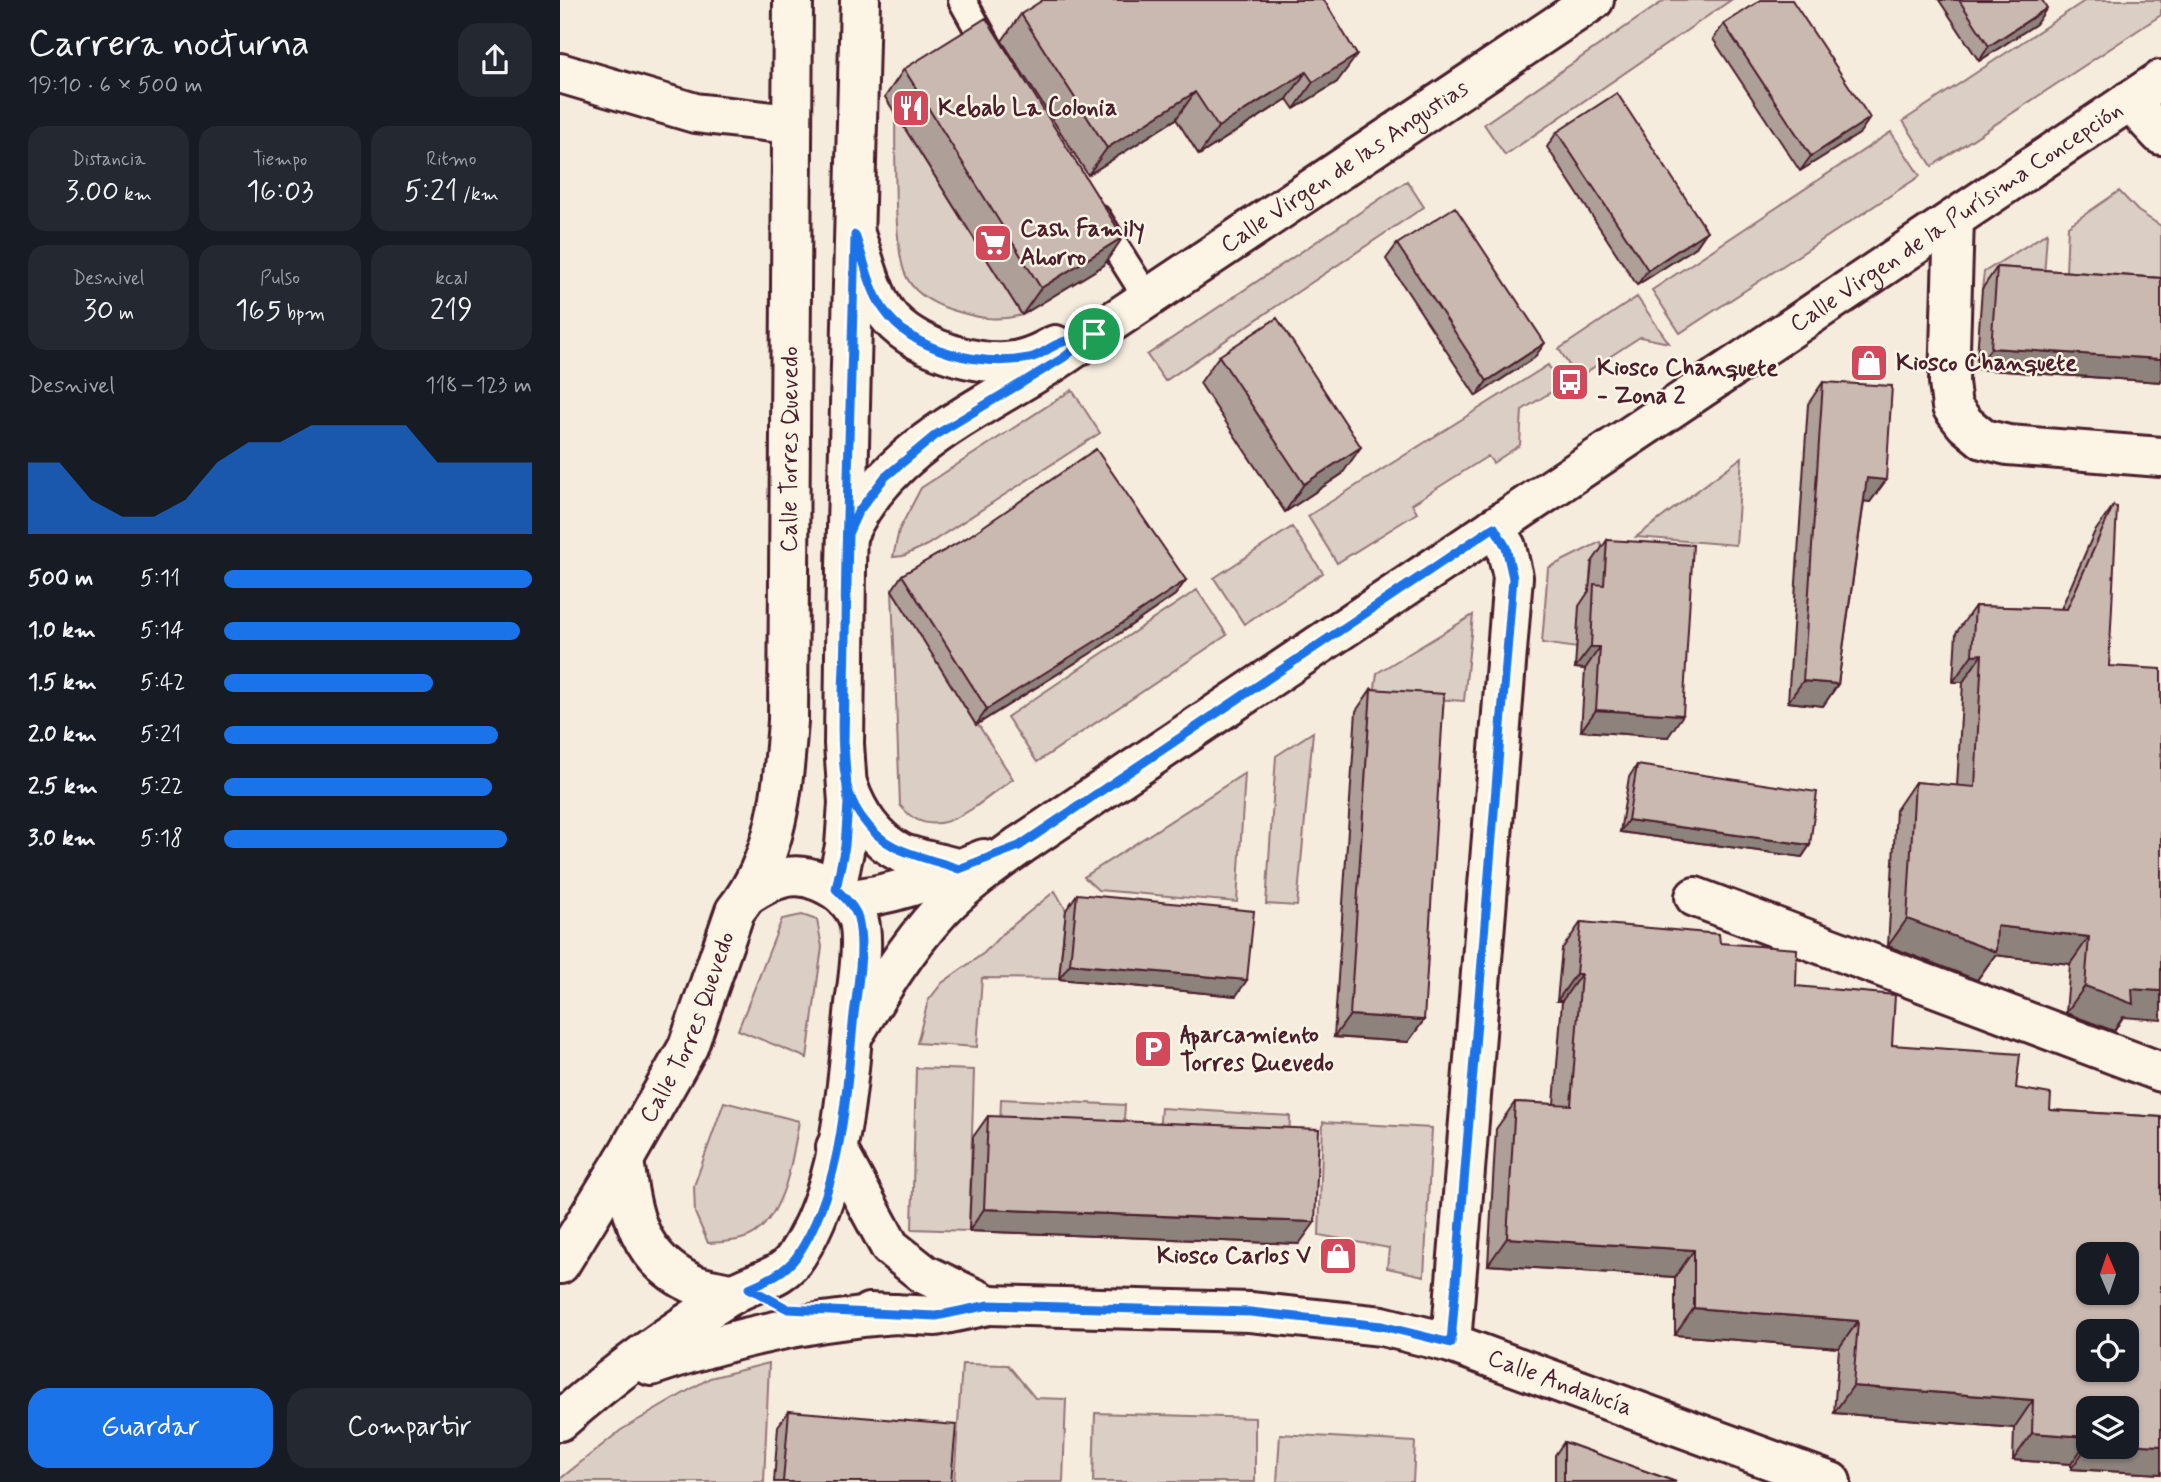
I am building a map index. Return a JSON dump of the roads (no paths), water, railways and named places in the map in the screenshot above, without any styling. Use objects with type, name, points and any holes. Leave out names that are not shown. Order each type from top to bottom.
[{"type":"street","name":"Calle Torres Quevedo","points":[[560,1264],[624,1160],[688,1047],[736,911],[749,894],[778,813],[788,721],[790,124],[793,0]]},
{"type":"street","points":[[572,1411],[741,1291],[776,1276],[796,1258],[817,1219],[836,1147],[860,959],[858,917],[841,894],[845,846],[848,534],[860,0]]},
{"type":"street","name":"Calle Virgen de las Angustias","points":[[848,534],[869,495],[899,464],[937,434],[1063,358],[1094,334],[1594,0]]},
{"type":"street","points":[[560,73],[695,113],[790,124]]},
{"type":"street","name":"Calle Virgen de la Purísima Concepción","points":[[1019,846],[2161,80]]},
{"type":"street","points":[[2129,101],[2161,135]]},
{"type":"street","points":[[1954,219],[1948,382],[1952,407],[1965,424],[1983,439],[2008,445],[2161,457]]},
{"type":"street","name":"Calle Virgen de las Angustias","points":[[855,235],[883,308],[899,328],[945,351],[965,358],[1003,362],[1034,357],[1058,344],[1094,334]]},
{"type":"street","points":[[1451,1343],[1513,578],[1506,547],[1494,527]]},
{"type":"street","points":[[846,781],[863,820],[891,847],[904,854],[931,859],[959,869]]},
{"type":"street","points":[[749,894],[767,882],[788,876],[810,877],[841,894],[878,897],[1019,846]]},
{"type":"street","points":[[852,1037],[885,983],[941,910],[975,878],[1019,846]]},
{"type":"street","points":[[1695,897],[2161,1072]]},
{"type":"street","points":[[836,1147],[890,1247],[924,1274],[989,1305]]},
{"type":"street","points":[[624,1160],[637,1230],[659,1261],[692,1283],[741,1291],[788,1309],[936,1316],[989,1305]]},
{"type":"street","name":"Calle Andalucía","points":[[989,1305],[1308,1316],[1382,1326],[1451,1343],[1831,1482]]},
{"type":"street","points":[[572,1411],[648,1367],[705,1347],[830,1319],[895,1314]]},
{"type":"lane","points":[[962,0],[1009,80]]},
{"type":"lane","points":[[1082,195],[1148,299]]},
{"type":"place","name":"Kebab La Colonia","points":[[911,108]]},
{"type":"place","name":"Cash Family Ahorro","points":[[993,243]]},
{"type":"place","name":"Kiosco Chanquete","points":[[1869,363]]},
{"type":"place","name":"Kiosco Chanquete - Zona 2","points":[[1570,382]]},
{"type":"place","name":"Aparcamiento Torres Quevedo","points":[[1153,1049]]},
{"type":"place","name":"Kiosco Carlos V","points":[[1338,1256]]}]
